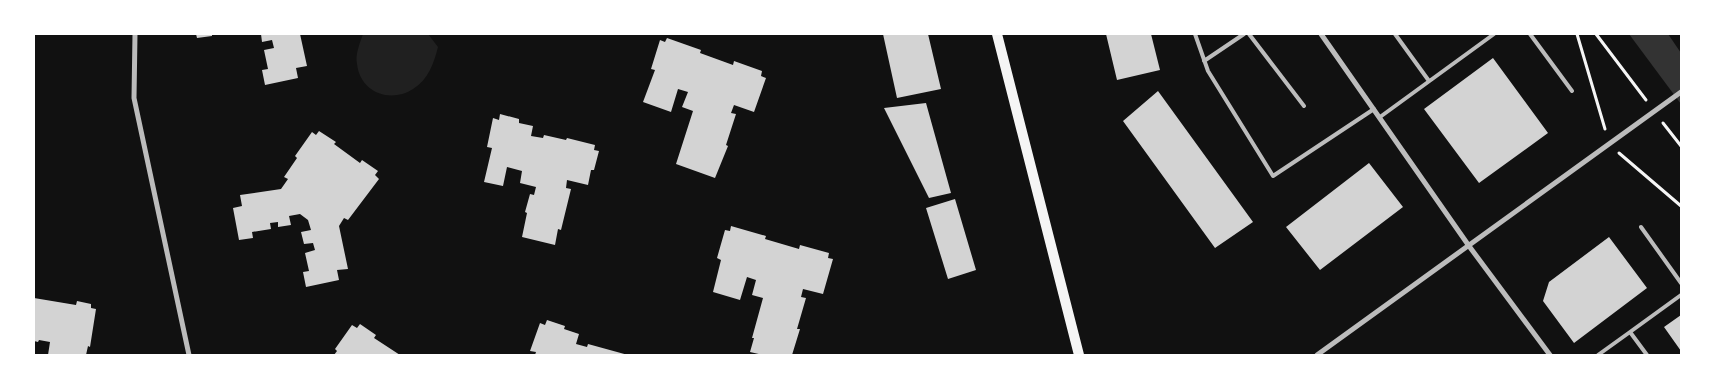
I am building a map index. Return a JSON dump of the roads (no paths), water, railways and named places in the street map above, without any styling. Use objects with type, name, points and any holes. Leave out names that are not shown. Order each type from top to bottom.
[{"type":"main road","points":[[997,34],[1079,355]]},
{"type":"street","points":[[135,34],[134,98],[189,355]]},
{"type":"street","points":[[1321,34],[1469,246],[1550,355]]},
{"type":"street","points":[[1317,355],[1681,92]]},
{"type":"lane","points":[[1195,34],[1208,71],[1273,176],[1374,109]]},
{"type":"lane","points":[[1204,61],[1244,34]]},
{"type":"lane","points":[[1249,34],[1304,106]]},
{"type":"lane","points":[[1395,34],[1429,81]]},
{"type":"lane","points":[[1380,117],[1494,34]]},
{"type":"lane","points":[[1530,34],[1572,90]]},
{"type":"lane","points":[[1640,228],[1681,284]]},
{"type":"lane","points":[[1598,355],[1681,295]]},
{"type":"lane","points":[[1630,332],[1647,355]]}]
